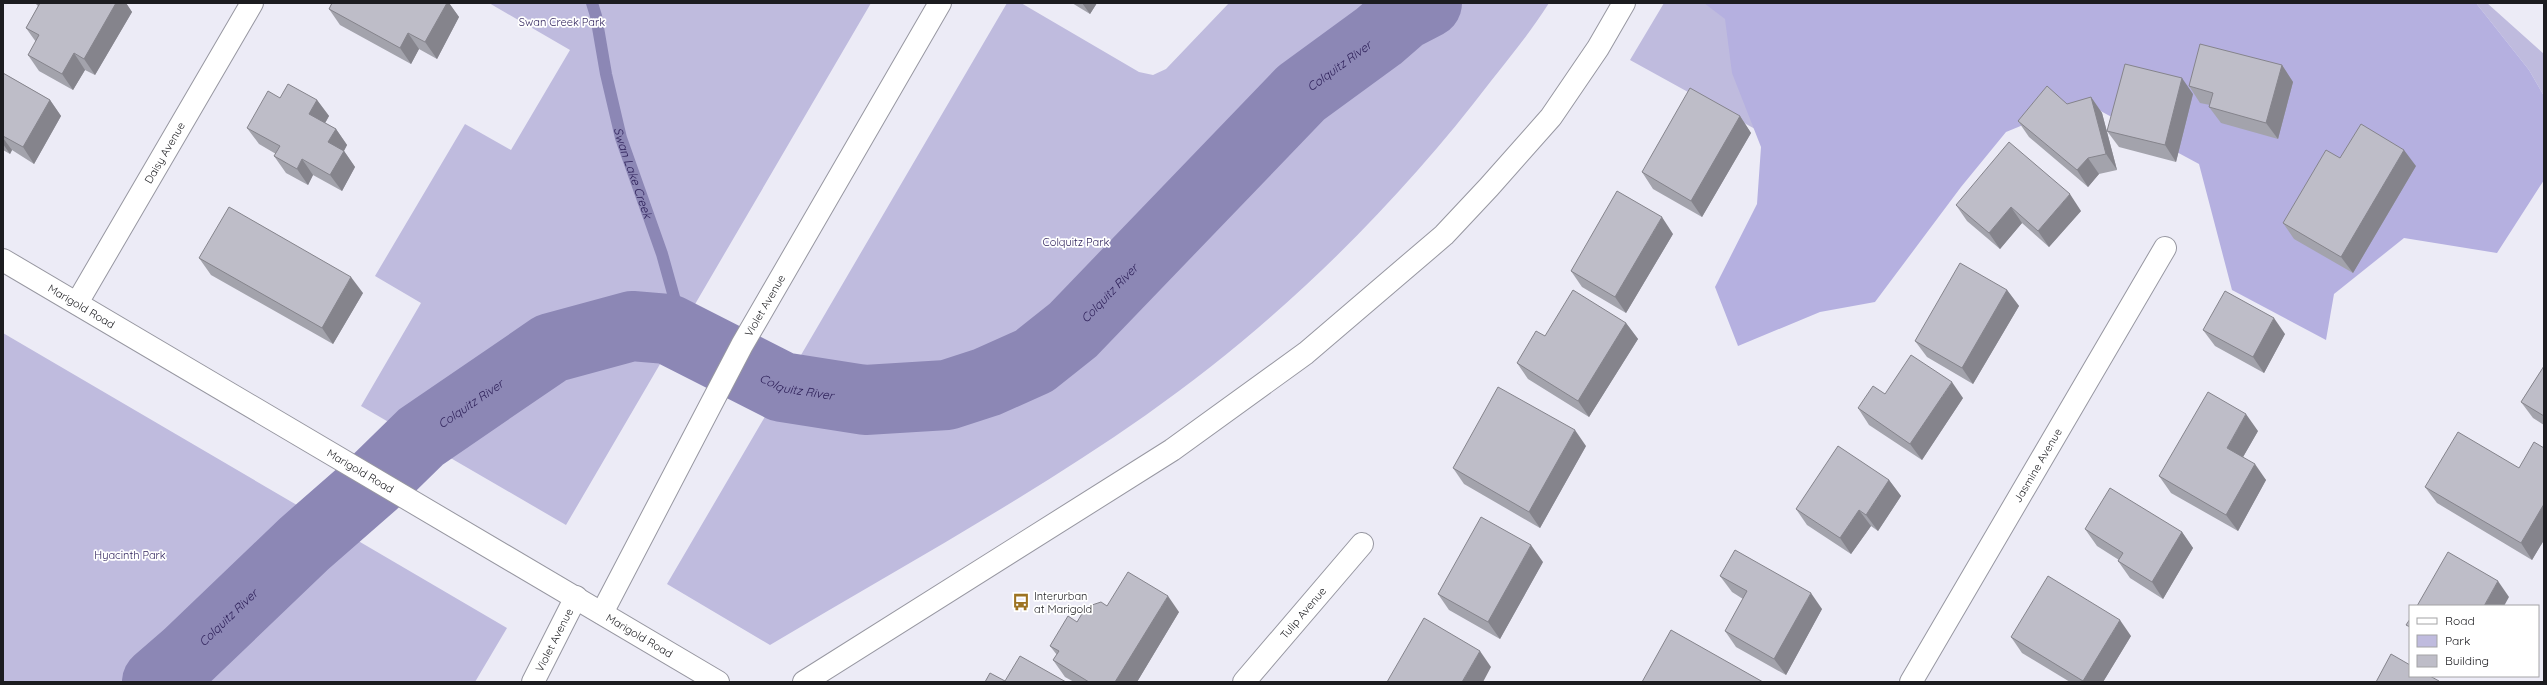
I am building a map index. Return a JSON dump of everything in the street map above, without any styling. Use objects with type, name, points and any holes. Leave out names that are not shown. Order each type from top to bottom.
[{"type":"street","name":"Daisy Avenue","points":[[77,303],[252,3]]},
{"type":"street","name":"Violet Avenue","points":[[602,613],[742,345],[940,3]]},
{"type":"street","points":[[804,682],[1172,450],[1306,353],[1444,235],[1489,187],[1551,117],[1608,31],[1624,3]]},
{"type":"street","name":"Jasmine Avenue","points":[[1912,682],[2165,248]]},
{"type":"street","name":"Marigold Road","points":[[3,260],[358,468],[718,682]]},
{"type":"street","name":"Tulip Avenue","points":[[1244,682],[1362,544]]},
{"type":"street","name":"Violet Avenue","points":[[533,682],[576,597]]},
{"type":"green space","name":"Swan Creek Park","points":[[489,3],[871,3],[566,525],[361,406],[421,303],[375,276],[465,124],[511,150],[570,50]]},
{"type":"green space","name":"Colquitz Park","points":[[1007,3],[1021,3],[1139,72],[1153,75],[1166,69],[1229,3],[1549,3],[1506,62],[1454,128],[1415,174],[1331,261],[1287,303],[1241,342],[1194,380],[1101,446],[1008,505],[770,645],[667,584]]},
{"type":"green space","points":[[1664,3],[1968,3],[1860,187],[1630,60]]},
{"type":"green space","points":[[2476,3],[2487,3],[2544,54],[2544,96],[2529,70]]},
{"type":"green space","name":"Hyacinth Park","points":[[3,333],[507,628],[475,682],[3,682]]},
{"type":"shaded area","points":[[1704,3],[2476,3],[2529,70],[2544,96],[2544,180],[2497,253],[2404,238],[2334,294],[2326,340],[2232,290],[2199,164],[2082,101],[2006,132],[1961,187],[1875,302],[1820,312],[1738,346],[1715,287],[1757,204],[1761,147],[1732,73],[1725,19]]},
{"type":"building","points":[[40,3],[116,3],[84,59],[74,53],[62,74],[28,55],[39,35],[26,28]]},
{"type":"building","points":[[332,3],[447,3],[425,42],[408,33],[400,48],[329,9]]},
{"type":"building","points":[[2200,44],[2282,65],[2266,123],[2209,107],[2213,93],[2189,86]]},
{"type":"building","points":[[2125,64],[2182,78],[2165,145],[2107,131]]},
{"type":"building","points":[[3,73],[50,100],[23,147],[3,136]]},
{"type":"building","points":[[288,84],[317,100],[309,114],[336,129],[328,142],[344,151],[330,175],[302,159],[297,169],[274,156],[280,146],[247,128],[268,91],[280,98]]},
{"type":"building","points":[[2047,86],[2067,104],[2091,97],[2106,154],[2088,158],[2077,170],[2018,121]]},
{"type":"building","points":[[1690,88],[1740,116],[1691,201],[1642,172]]},
{"type":"building","points":[[2361,124],[2404,150],[2341,257],[2283,223],[2326,150],[2340,158]]},
{"type":"building","points":[[2009,142],[2070,194],[2038,231],[2011,207],[1989,233],[1956,205]]},
{"type":"building","points":[[1617,191],[1662,217],[1615,297],[1571,271]]},
{"type":"building","points":[[229,207],[351,277],[322,328],[199,258]]},
{"type":"building","points":[[1960,263],[2007,290],[1962,368],[1915,341]]},
{"type":"building","points":[[1573,290],[1626,323],[1578,401],[1517,363],[1536,331],[1545,336]]},
{"type":"building","points":[[2225,291],[2274,318],[2253,357],[2203,330]]},
{"type":"building","points":[[1911,355],[1952,382],[1910,444],[1858,408],[1873,386],[1885,394]]},
{"type":"building","points":[[2544,366],[2544,416],[2521,402]]},
{"type":"building","points":[[1498,387],[1575,430],[1529,512],[1453,468]]},
{"type":"building","points":[[2208,392],[2246,414],[2227,448],[2255,464],[2226,515],[2159,476]]},
{"type":"building","points":[[2458,432],[2519,468],[2534,442],[2544,448],[2544,504],[2521,543],[2425,487]]},
{"type":"building","points":[[1838,446],[1889,480],[1866,515],[1859,510],[1840,538],[1796,509]]},
{"type":"building","points":[[2110,488],[2182,532],[2152,582],[2118,561],[2123,553],[2085,529]]},
{"type":"building","points":[[1481,517],[1531,545],[1488,622],[1438,594]]},
{"type":"building","points":[[1735,550],[1811,593],[1774,659],[1725,631],[1747,591],[1720,576]]},
{"type":"building","points":[[2448,552],[2498,581],[2485,605],[2418,605]]},
{"type":"building","points":[[1128,572],[1168,596],[1115,682],[1089,682],[1053,660],[1059,651],[1050,646],[1068,616],[1077,622],[1086,607],[1089,608],[1092,605],[1101,602],[1107,606]]},
{"type":"building","points":[[2048,576],[2120,620],[2083,681],[2011,637]]},
{"type":"building","points":[[1424,618],[1480,651],[1462,682],[1387,682]]},
{"type":"building","points":[[1671,630],[1763,682],[1642,682]]},
{"type":"building","points":[[2391,654],[2409,664],[2409,677],[2432,677],[2439,681],[2438,682],[2376,682]]},
{"type":"building","points":[[1020,656],[1066,682],[985,682],[990,673],[1005,681]]},
{"type":"waterway","name":"Swan Lake Creek","points":[[592,3],[596,16],[606,74],[621,138],[662,254],[686,340]]},
{"type":"waterway","name":"Colquitz River","points":[[157,682],[187,656],[304,544],[376,481],[421,437],[551,348],[632,326],[668,329],[782,387],[865,400],[947,395],[987,382],[1034,361],[1073,330],[1301,93],[1379,36],[1402,16],[1427,3]]},
{"type":"place","name":"Interurban at Marigold","points":[[1021,602]]}]
